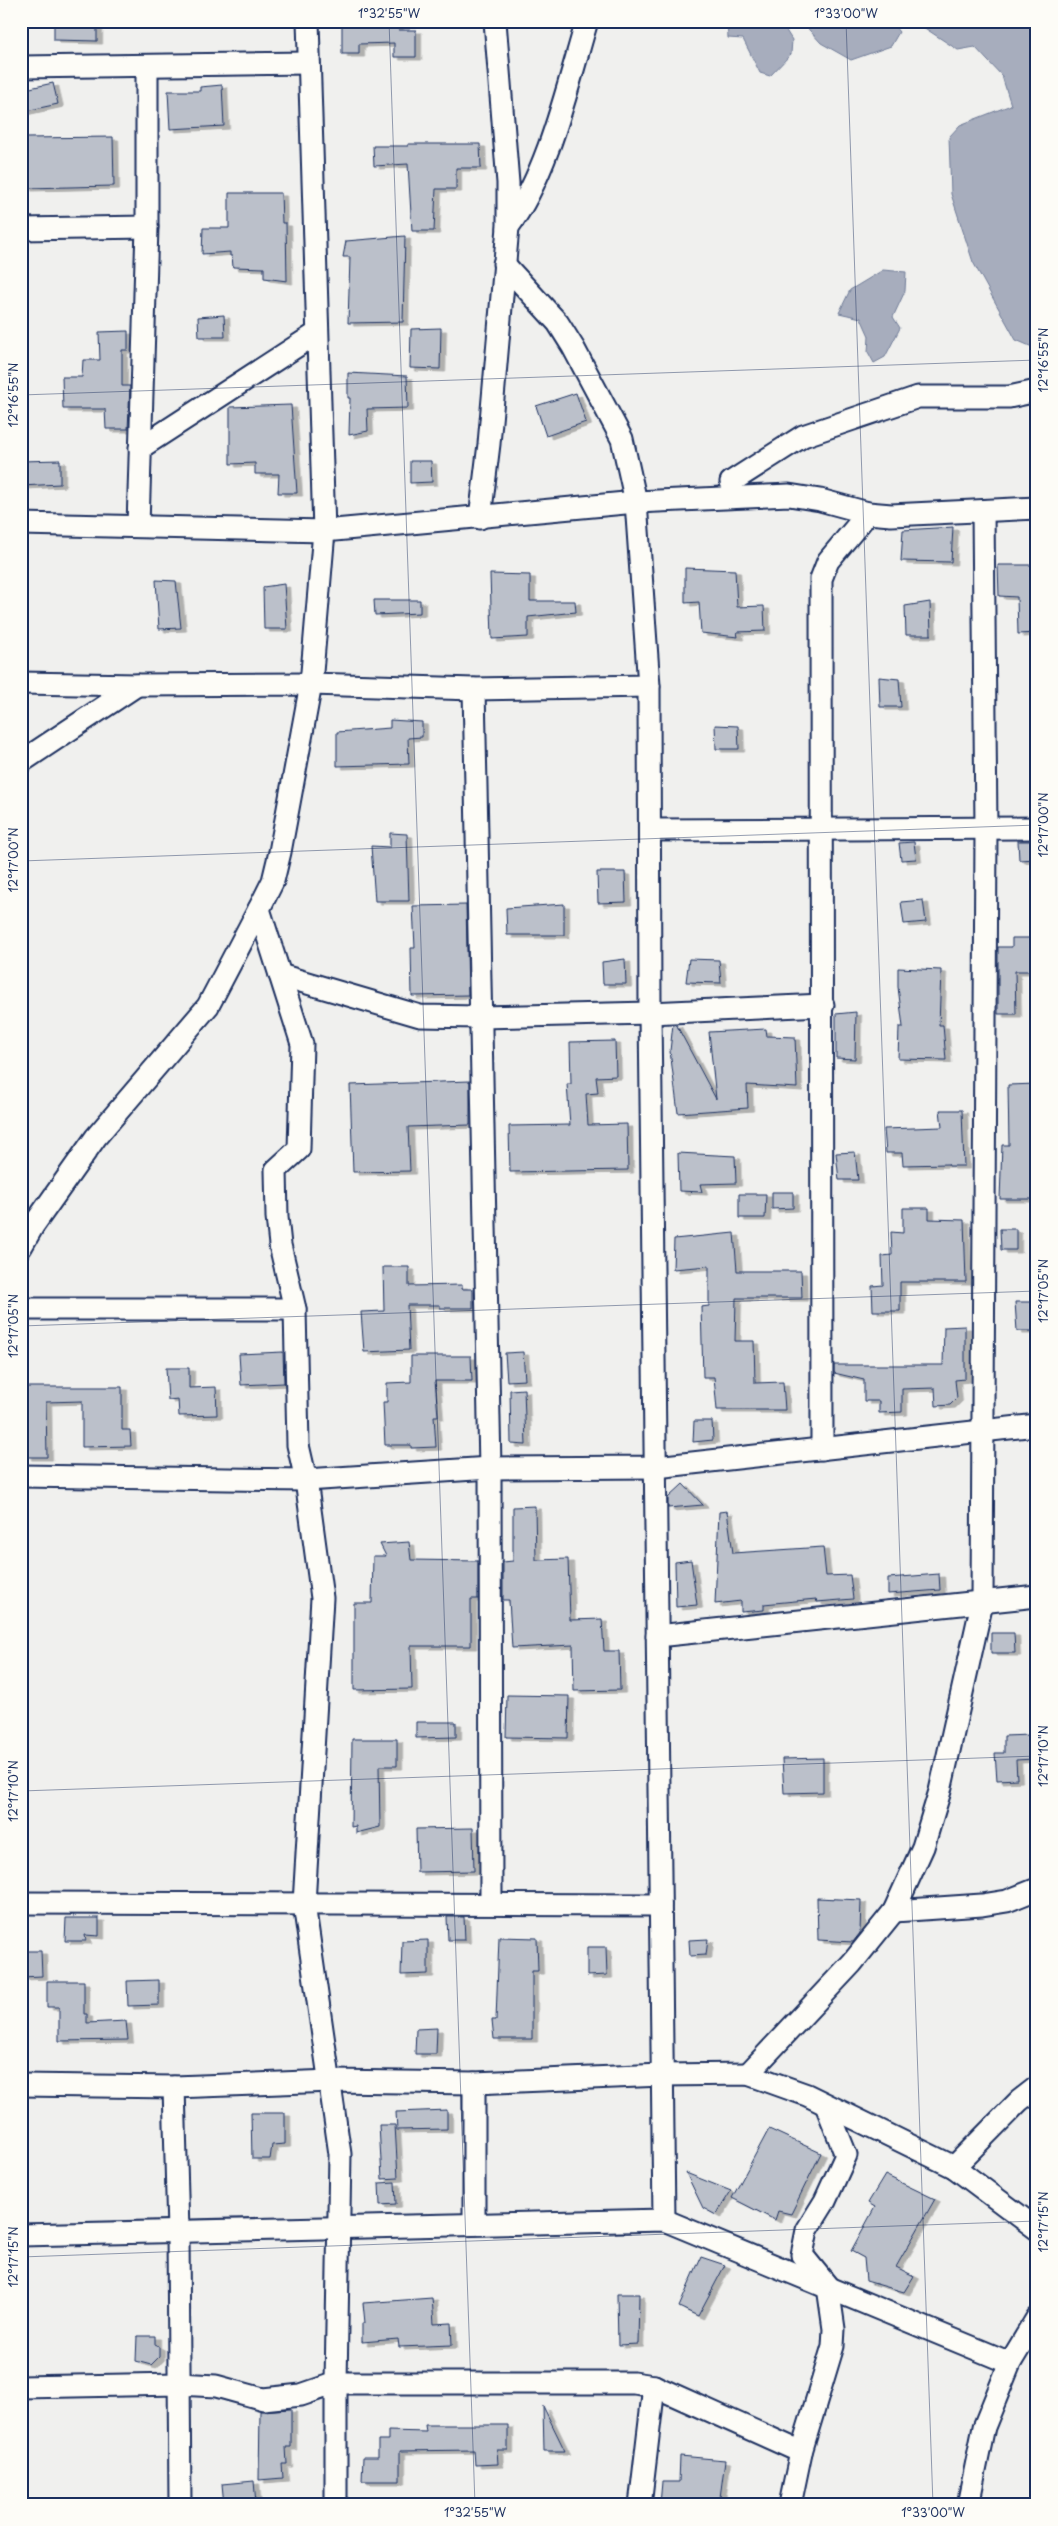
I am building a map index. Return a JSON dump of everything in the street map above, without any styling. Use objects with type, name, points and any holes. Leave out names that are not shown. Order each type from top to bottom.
[{"type":"street","points":[[21,1247],[33,1226],[96,1137],[208,1006],[273,881],[280,852],[311,684],[324,531],[308,21]]},
{"type":"street","points":[[480,518],[489,444],[508,227],[508,183],[495,21]]},
{"type":"street","points":[[508,227],[516,216],[530,188],[554,131],[587,21]]},
{"type":"street","points":[[21,67],[309,63]]},
{"type":"street","points":[[138,526],[147,227],[147,66]]},
{"type":"street","points":[[21,229],[147,227]]},
{"type":"street","points":[[504,264],[558,323],[573,347],[622,440],[636,502],[649,686],[650,1012],[664,2220]]},
{"type":"street","points":[[140,448],[317,333]]},
{"type":"street","points":[[731,482],[803,436],[918,397],[1009,397],[1037,391]]},
{"type":"street","points":[[21,524],[324,531],[636,502],[789,495],[802,496],[868,513],[891,515],[1037,508]]},
{"type":"street","points":[[748,2074],[852,1963],[894,1912],[923,1847],[940,1790],[982,1603],[984,1500],[981,1430],[986,828],[983,511]]},
{"type":"street","points":[[822,1449],[823,829],[821,579],[828,561],[868,513]]},
{"type":"street","points":[[21,683],[137,685],[311,684],[474,689],[649,686]]},
{"type":"street","points":[[21,762],[137,685]]},
{"type":"street","points":[[474,689],[479,1017],[490,1468],[492,1902]]},
{"type":"street","points":[[650,830],[1037,828]]},
{"type":"street","points":[[259,909],[302,1044],[299,1149],[276,1170],[277,1217],[280,1245],[295,1309],[298,1445],[306,1480],[322,1598],[304,1904],[340,2154],[336,2505]]},
{"type":"street","points":[[280,975],[420,1016],[479,1017],[823,1005]]},
{"type":"street","points":[[21,1309],[295,1309]]},
{"type":"street","points":[[21,1476],[306,1480],[490,1468],[656,1467],[1037,1425]]},
{"type":"street","points":[[658,1636],[1037,1596]]},
{"type":"street","points":[[894,1912],[1008,1901],[1037,1889]]},
{"type":"street","points":[[21,1903],[304,1904],[492,1902],[660,1904]]},
{"type":"street","points":[[21,2085],[174,2087],[331,2081],[474,2083],[662,2075],[748,2074],[777,2083],[826,2105],[954,2167],[1037,2229]]},
{"type":"street","points":[[474,2083],[474,2224]]},
{"type":"street","points":[[174,2087],[178,2232],[180,2505]]},
{"type":"street","points":[[954,2167],[1019,2101],[1037,2087]]},
{"type":"street","points":[[790,2505],[801,2452],[833,2346],[834,2329],[828,2287],[802,2256],[807,2230],[824,2201],[846,2155],[826,2105]]},
{"type":"street","points":[[21,2234],[664,2220],[1010,2363]]},
{"type":"street","points":[[968,2505],[984,2427],[1010,2363],[1037,2318]]},
{"type":"street","points":[[21,2387],[178,2384],[216,2386],[263,2399],[301,2395],[336,2383],[626,2383],[654,2386],[801,2452]]},
{"type":"street","points":[[640,2505],[654,2386]]},
{"type":"water","points":[[727,21],[780,21],[792,40],[791,54],[770,76],[760,73],[743,39],[728,38]]},
{"type":"water","points":[[801,21],[890,21],[899,32],[891,46],[851,60],[821,43]]},
{"type":"water","points":[[914,21],[1037,21],[1037,349],[1016,340],[973,262],[951,194],[949,137],[960,125],[1011,105],[1002,76],[975,47],[958,50]]},
{"type":"water","points":[[883,270],[906,272],[905,291],[893,317],[900,328],[885,357],[874,363],[868,352],[869,336],[861,318],[839,313],[850,290]]},
{"type":"building","points":[[54,21],[97,21],[97,41],[54,40]]},
{"type":"building","points":[[342,21],[398,21],[398,30],[416,30],[416,57],[394,57],[394,43],[359,44],[359,54],[342,54]]},
{"type":"building","points":[[53,83],[58,104],[21,112],[21,90]]},
{"type":"building","points":[[222,85],[224,126],[170,129],[168,91],[200,91],[200,87]]},
{"type":"building","points":[[113,137],[114,186],[26,188],[26,138]]},
{"type":"building","points":[[408,144],[480,144],[481,168],[456,168],[456,189],[436,189],[434,231],[412,231],[408,164],[374,166],[373,146],[408,146]]},
{"type":"building","points":[[229,193],[281,193],[282,223],[286,223],[287,281],[264,278],[264,268],[233,267],[230,252],[202,254],[203,228],[229,228]]},
{"type":"building","points":[[405,236],[403,322],[348,323],[350,257],[343,257],[346,241]]},
{"type":"building","points":[[224,315],[225,337],[199,337],[198,317]]},
{"type":"building","points":[[441,328],[440,369],[410,368],[411,329]]},
{"type":"building","points":[[128,331],[128,350],[122,350],[122,386],[130,386],[128,429],[106,429],[105,409],[63,409],[62,377],[82,377],[83,360],[100,360],[99,332]]},
{"type":"building","points":[[348,373],[407,376],[408,408],[367,409],[368,431],[349,435],[350,398],[348,398]]},
{"type":"building","points":[[576,393],[586,422],[546,436],[536,406]]},
{"type":"building","points":[[291,405],[297,493],[278,493],[279,474],[255,474],[255,463],[230,464],[230,407]]},
{"type":"building","points":[[60,460],[60,484],[21,486],[21,461]]},
{"type":"building","points":[[410,461],[431,461],[432,482],[410,483]]},
{"type":"building","points":[[953,527],[951,562],[901,561],[903,530]]},
{"type":"building","points":[[998,565],[1037,565],[1037,633],[1018,634],[1017,597],[999,596]]},
{"type":"building","points":[[685,568],[735,570],[737,607],[764,606],[765,631],[737,632],[738,637],[701,633],[699,602],[685,603]]},
{"type":"building","points":[[490,574],[530,575],[530,601],[575,601],[576,612],[528,617],[528,637],[492,639]]},
{"type":"building","points":[[156,580],[176,581],[181,628],[159,629]]},
{"type":"building","points":[[284,584],[287,629],[264,629],[263,587]]},
{"type":"building","points":[[374,600],[420,600],[420,613],[375,615]]},
{"type":"building","points":[[930,602],[931,635],[906,635],[905,606]]},
{"type":"building","points":[[879,677],[899,679],[901,707],[880,707]]},
{"type":"building","points":[[390,720],[422,722],[422,737],[408,738],[409,764],[337,766],[337,732],[390,728]]},
{"type":"building","points":[[715,725],[738,726],[739,749],[716,749]]},
{"type":"building","points":[[390,833],[407,834],[409,901],[375,901],[371,846],[390,847]]},
{"type":"building","points":[[1018,841],[1036,841],[1037,859],[1019,860]]},
{"type":"building","points":[[914,842],[916,859],[901,860],[899,843]]},
{"type":"building","points":[[597,872],[625,872],[626,902],[598,903]]},
{"type":"building","points":[[923,900],[926,922],[904,924],[901,902]]},
{"type":"building","points":[[564,904],[564,935],[507,935],[506,908]]},
{"type":"building","points":[[466,905],[468,995],[412,996],[411,948],[415,948],[413,906]]},
{"type":"building","points":[[1012,938],[1037,938],[1037,971],[1015,971],[1016,1014],[998,1014],[998,947],[1012,947]]},
{"type":"building","points":[[625,959],[626,984],[603,984],[602,962]]},
{"type":"building","points":[[689,959],[719,960],[721,983],[686,982]]},
{"type":"building","points":[[898,968],[941,970],[939,1025],[943,1025],[946,1060],[898,1059],[899,1027],[903,1027],[898,987]]},
{"type":"building","points":[[856,1012],[855,1059],[836,1058],[836,1014]]},
{"type":"building","points":[[673,1024],[676,1024],[716,1099],[709,1032],[766,1029],[767,1036],[795,1037],[797,1088],[747,1085],[748,1108],[678,1113],[670,1051]]},
{"type":"building","points":[[615,1041],[616,1076],[596,1077],[598,1093],[586,1094],[588,1125],[627,1124],[628,1170],[510,1172],[509,1126],[570,1125],[567,1084],[571,1084],[570,1042]]},
{"type":"building","points":[[470,1081],[470,1125],[408,1127],[410,1171],[353,1172],[350,1085]]},
{"type":"building","points":[[1037,1084],[1037,1199],[1000,1199],[1002,1145],[1009,1145],[1008,1085]]},
{"type":"building","points":[[940,1110],[962,1110],[964,1166],[949,1166],[948,1164],[903,1165],[902,1153],[886,1153],[884,1129],[942,1127]]},
{"type":"building","points":[[855,1152],[858,1180],[839,1180],[836,1153]]},
{"type":"building","points":[[678,1153],[735,1156],[736,1183],[700,1184],[702,1192],[679,1191]]},
{"type":"building","points":[[772,1192],[793,1192],[793,1208],[772,1209]]},
{"type":"building","points":[[739,1194],[766,1194],[765,1218],[739,1218]]},
{"type":"building","points":[[903,1208],[929,1208],[929,1219],[964,1220],[966,1282],[900,1282],[900,1311],[873,1311],[872,1286],[883,1285],[882,1256],[892,1255],[891,1232],[903,1233]]},
{"type":"building","points":[[1000,1229],[1016,1229],[1016,1250],[1001,1250]]},
{"type":"building","points":[[734,1233],[737,1271],[801,1271],[802,1298],[736,1298],[735,1341],[754,1341],[755,1383],[783,1382],[785,1410],[717,1410],[714,1377],[703,1377],[701,1307],[709,1306],[709,1266],[673,1269],[674,1239]]},
{"type":"building","points":[[383,1267],[409,1267],[409,1286],[462,1285],[462,1289],[473,1289],[473,1308],[407,1305],[409,1350],[364,1352],[361,1312],[384,1311]]},
{"type":"building","points":[[1015,1302],[1037,1302],[1037,1331],[1017,1331]]},
{"type":"building","points":[[965,1326],[965,1379],[955,1380],[957,1398],[950,1405],[936,1406],[935,1388],[902,1389],[902,1412],[879,1413],[879,1401],[864,1401],[864,1380],[834,1373],[834,1365],[943,1365],[944,1327]]},
{"type":"building","points":[[283,1352],[284,1383],[241,1385],[239,1354]]},
{"type":"building","points":[[523,1352],[525,1380],[507,1381],[505,1353]]},
{"type":"building","points":[[411,1356],[471,1356],[472,1381],[435,1381],[438,1416],[434,1416],[436,1447],[411,1448],[411,1445],[385,1445],[383,1402],[387,1402],[387,1383],[411,1382]]},
{"type":"building","points":[[166,1368],[189,1368],[189,1388],[216,1387],[217,1415],[179,1416],[178,1399],[168,1400]]},
{"type":"building","points":[[25,1387],[122,1387],[122,1430],[130,1430],[131,1446],[82,1447],[82,1401],[46,1402],[47,1457],[26,1457]]},
{"type":"building","points":[[524,1389],[526,1445],[511,1444],[510,1390]]},
{"type":"building","points":[[694,1421],[712,1421],[713,1440],[693,1442]]},
{"type":"building","points":[[683,1484],[703,1505],[668,1508],[668,1498]]},
{"type":"building","points":[[535,1506],[536,1560],[568,1559],[570,1620],[602,1619],[604,1651],[619,1651],[620,1690],[574,1691],[573,1645],[512,1648],[509,1600],[503,1600],[503,1562],[513,1561],[513,1507]]},
{"type":"building","points":[[727,1511],[733,1553],[823,1547],[826,1576],[850,1575],[853,1599],[817,1602],[816,1599],[764,1604],[764,1610],[741,1612],[741,1601],[715,1604],[719,1512]]},
{"type":"building","points":[[409,1542],[411,1560],[478,1561],[478,1599],[471,1599],[471,1646],[411,1646],[412,1689],[354,1690],[354,1603],[372,1603],[373,1556],[386,1556],[380,1544]]},
{"type":"building","points":[[691,1560],[697,1605],[676,1607],[675,1562]]},
{"type":"building","points":[[939,1574],[940,1590],[888,1594],[888,1578]]},
{"type":"building","points":[[991,1633],[1014,1633],[1015,1653],[991,1653]]},
{"type":"building","points":[[507,1695],[569,1696],[568,1738],[506,1737]]},
{"type":"building","points":[[416,1722],[456,1722],[456,1737],[416,1738]]},
{"type":"building","points":[[1031,1735],[1034,1759],[1016,1760],[1017,1779],[997,1780],[995,1753],[1004,1753],[1004,1736]]},
{"type":"building","points":[[352,1739],[397,1739],[397,1766],[379,1766],[380,1827],[356,1833],[356,1826],[351,1827]]},
{"type":"building","points":[[823,1758],[823,1792],[784,1793],[782,1759]]},
{"type":"building","points":[[473,1828],[474,1871],[417,1872],[416,1829]]},
{"type":"building","points":[[817,1898],[861,1900],[860,1933],[853,1942],[818,1940]]},
{"type":"building","points":[[447,1917],[464,1917],[465,1940],[448,1940]]},
{"type":"building","points":[[66,1918],[99,1918],[99,1936],[85,1935],[86,1941],[65,1941]]},
{"type":"building","points":[[499,1937],[537,1938],[538,1971],[532,1971],[532,2039],[494,2039],[492,2020],[496,2020]]},
{"type":"building","points":[[708,1939],[706,1955],[690,1956],[689,1940]]},
{"type":"building","points":[[428,1940],[428,1974],[401,1975],[402,1941]]},
{"type":"building","points":[[587,1947],[606,1947],[607,1975],[587,1976]]},
{"type":"building","points":[[21,1951],[41,1951],[42,1976],[21,1977]]},
{"type":"building","points":[[159,1980],[159,2005],[128,2006],[127,1981]]},
{"type":"building","points":[[47,1981],[84,1981],[84,2014],[87,2014],[87,2023],[126,2021],[128,2040],[59,2041],[59,2007],[47,2007]]},
{"type":"building","points":[[437,2028],[436,2054],[415,2054],[416,2029]]},
{"type":"building","points":[[447,2110],[447,2129],[397,2130],[396,2112]]},
{"type":"building","points":[[251,2113],[285,2113],[285,2144],[272,2145],[270,2159],[252,2159]]},
{"type":"building","points":[[379,2125],[395,2125],[398,2178],[382,2179]]},
{"type":"building","points":[[769,2129],[821,2153],[791,2214],[778,2211],[775,2220],[732,2198]]},
{"type":"building","points":[[686,2173],[731,2191],[716,2215],[703,2208]]},
{"type":"building","points":[[885,2175],[935,2199],[896,2267],[914,2276],[904,2292],[866,2281],[864,2258],[851,2251],[875,2207],[868,2203]]},
{"type":"building","points":[[395,2182],[396,2204],[380,2205],[379,2183]]},
{"type":"building","points":[[701,2257],[725,2265],[698,2316],[679,2307]]},
{"type":"building","points":[[617,2294],[639,2294],[638,2344],[618,2345]]},
{"type":"building","points":[[432,2298],[434,2324],[451,2323],[452,2345],[399,2347],[398,2339],[362,2342],[362,2323],[365,2323],[363,2303]]},
{"type":"building","points":[[137,2336],[155,2336],[155,2345],[159,2347],[159,2357],[151,2365],[136,2361]]},
{"type":"building","points":[[543,2406],[565,2451],[544,2451]]},
{"type":"building","points":[[291,2409],[291,2447],[286,2447],[287,2464],[282,2464],[283,2478],[259,2480],[260,2411]]},
{"type":"building","points":[[425,2425],[508,2425],[508,2450],[497,2450],[498,2464],[475,2465],[474,2450],[400,2451],[400,2481],[362,2481],[363,2457],[378,2457],[378,2440],[388,2440],[388,2431],[426,2432]]},
{"type":"building","points":[[680,2456],[725,2460],[719,2505],[660,2504],[662,2482],[679,2482]]},
{"type":"building","points":[[254,2481],[256,2505],[224,2505],[222,2484]]}]
